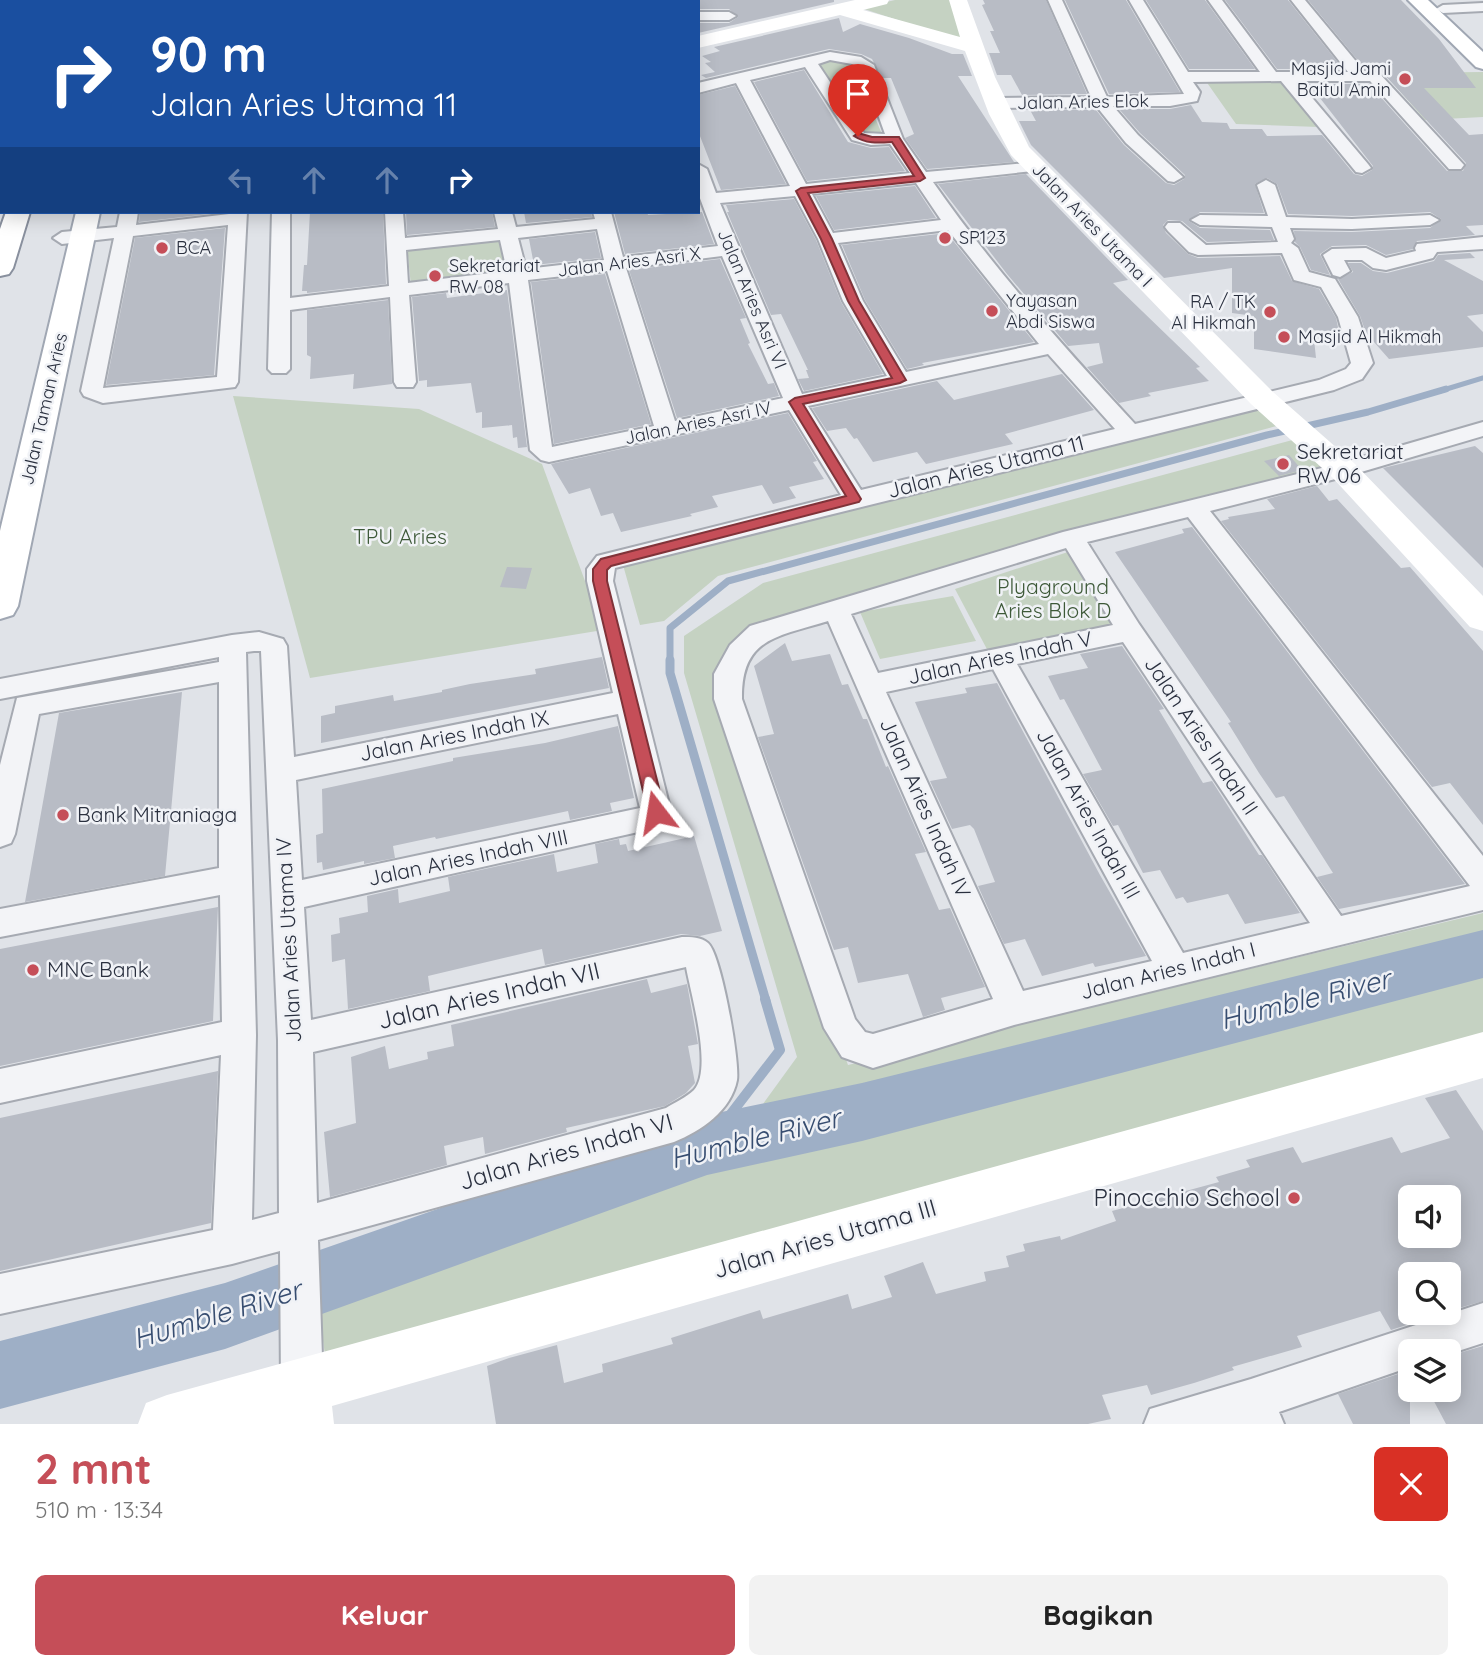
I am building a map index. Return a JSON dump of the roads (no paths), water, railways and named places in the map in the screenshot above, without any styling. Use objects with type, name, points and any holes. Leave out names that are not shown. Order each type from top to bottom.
[{"type":"main road","points":[[700,42],[880,0]]},
{"type":"main road","name":"Jalan Aries Utama I","points":[[958,0],[972,47],[1019,150],[1274,408],[1331,459],[1483,618]]},
{"type":"main road","points":[[1417,0],[1481,56]]},
{"type":"main road","points":[[1438,5],[1481,56]]},
{"type":"main road","points":[[839,9],[972,47]]},
{"type":"main road","points":[[0,268],[17,214]]},
{"type":"main road","name":"Jalan Taman Aries","points":[[0,487],[75,224]]},
{"type":"main road","name":"Jalan Taman Aries","points":[[0,606],[75,224]]},
{"type":"main road","name":"Jalan Aries Utama III","points":[[167,1424],[302,1391],[1483,1055]]},
{"type":"street","points":[[1055,0],[1102,103],[1132,139],[1174,177]]},
{"type":"street","points":[[1136,0],[1182,77],[1358,74],[1378,78],[1455,165]]},
{"type":"street","points":[[1215,0],[1278,77],[1362,168]]},
{"type":"street","points":[[1298,0],[1358,74]]},
{"type":"street","points":[[1438,5],[1483,7]]},
{"type":"street","points":[[700,16],[729,16]]},
{"type":"street","points":[[700,88],[840,57],[856,60],[869,68],[895,139],[920,178],[953,224],[1053,347],[1130,432]]},
{"type":"street","points":[[809,62],[858,136],[871,140],[895,139]]},
{"type":"street","name":"Jalan Aries Elok","points":[[996,103],[1102,103],[1191,98],[1192,92],[1182,77]]},
{"type":"street","points":[[741,78],[827,239],[853,301],[900,380]]},
{"type":"street","points":[[712,200],[1034,166]]},
{"type":"street","name":"Jalan Aries Asri VI","points":[[700,173],[729,250],[795,402],[855,499]]},
{"type":"street","points":[[1174,227],[1196,248],[1205,251],[1252,247],[1289,248],[1266,186]]},
{"type":"street","points":[[279,369],[281,214]]},
{"type":"street","points":[[394,214],[405,382]]},
{"type":"street","points":[[503,214],[518,277]]},
{"type":"street","points":[[75,224],[127,221],[237,216],[227,382],[103,397],[92,391],[127,221]]},
{"type":"street","points":[[397,245],[508,233],[604,217],[615,264],[666,429]]},
{"type":"street","points":[[1200,220],[1352,224],[1430,220]]},
{"type":"street","points":[[827,239],[953,224]]},
{"type":"street","points":[[1340,271],[1332,255],[1366,254],[1380,264],[1386,264],[1426,254],[1424,248],[1427,247],[1483,243]]},
{"type":"street","name":"Jalan Aries Utama 11","points":[[648,819],[654,817],[656,812],[600,581],[600,569],[606,562],[1130,432],[1274,408],[1354,374],[1362,363],[1348,317],[1328,283],[1301,276],[1289,248]]},
{"type":"street","name":"Jalan Aries Asri X","points":[[279,305],[729,250]]},
{"type":"street","name":"Jalan Aries Asri IV","points":[[518,277],[541,450],[549,455],[1053,347]]},
{"type":"street","points":[[835,608],[1072,538],[1193,506],[1331,459],[1480,434]]},
{"type":"street","points":[[1193,506],[1483,879]]},
{"type":"street","name":"Jalan Aries Indah II","points":[[1072,538],[1130,631],[1333,931]]},
{"type":"street","name":"Jalan Aries Indah IV","points":[[835,608],[1014,1009]]},
{"type":"street","name":"Jalan Aries Indah I","points":[[835,608],[759,633],[739,652],[728,674],[728,699],[841,1027],[854,1045],[873,1051],[1014,1009],[1480,897],[1483,893]]},
{"type":"street","name":"Jalan Aries Indah V","points":[[870,685],[1130,631]]},
{"type":"street","name":"Jalan Aries Utama IV","points":[[231,657],[269,642],[274,646],[276,654],[279,772],[295,1040],[302,1391]]},
{"type":"street","points":[[0,689],[28,694],[231,657],[239,1035],[232,1245]]},
{"type":"street","name":"Jalan Aries Indah III","points":[[1000,658],[1175,970]]},
{"type":"street","points":[[0,834],[28,694]]},
{"type":"street","name":"Jalan Aries Indah IX","points":[[279,772],[628,701]]},
{"type":"street","name":"Jalan Aries Indah VIII","points":[[288,897],[648,819]]},
{"type":"street","points":[[0,923],[235,879]]},
{"type":"street","name":"Jalan Aries Indah VII","points":[[295,1040],[682,952]]},
{"type":"street","name":"Jalan Aries Indah VI","points":[[299,1241],[674,1124],[706,1103],[719,1081],[720,1060],[701,959],[695,952],[682,952]]},
{"type":"street","points":[[0,1086],[239,1035]]},
{"type":"street","points":[[0,1294],[232,1245],[299,1241]]},
{"type":"street","points":[[1165,1424],[1257,1412],[1483,1323]]},
{"type":"waterway","points":[[1440,391],[1483,378]]},
{"type":"waterway","points":[[766,1001],[670,673],[670,628],[728,581],[1446,389]]},
{"type":"waterway","name":"Humble River","points":[[0,1375],[225,1316],[707,1145],[862,1112],[1483,954]]},
{"type":"waterway","points":[[707,1145],[780,1050],[765,999]]},
{"type":"place","name":"Masjid Jami Baitul Amin","points":[[1405,79]]},
{"type":"place","name":"SP123","points":[[945,238]]},
{"type":"place","name":"BCA","points":[[162,248]]},
{"type":"place","name":"Sekretariat RW 08","points":[[435,276]]},
{"type":"place","name":"Yayasan Abdi Siswa","points":[[992,311]]},
{"type":"place","name":"RA / TK Al Hikmah","points":[[1270,312]]},
{"type":"place","name":"Masjid Al Hikmah","points":[[1284,337]]},
{"type":"place","name":"Sekretariat RW 06","points":[[1283,464]]},
{"type":"place","name":"Bank Mitraniaga","points":[[63,815]]},
{"type":"place","name":"MNC Bank","points":[[33,970]]},
{"type":"place","name":"Pinocchio School","points":[[1294,1198]]},
{"type":"park label","name":"TPU Aries","points":[[400,537]]},
{"type":"park label","name":"Plyaground Aries Blok D","points":[[1053,599]]}]
